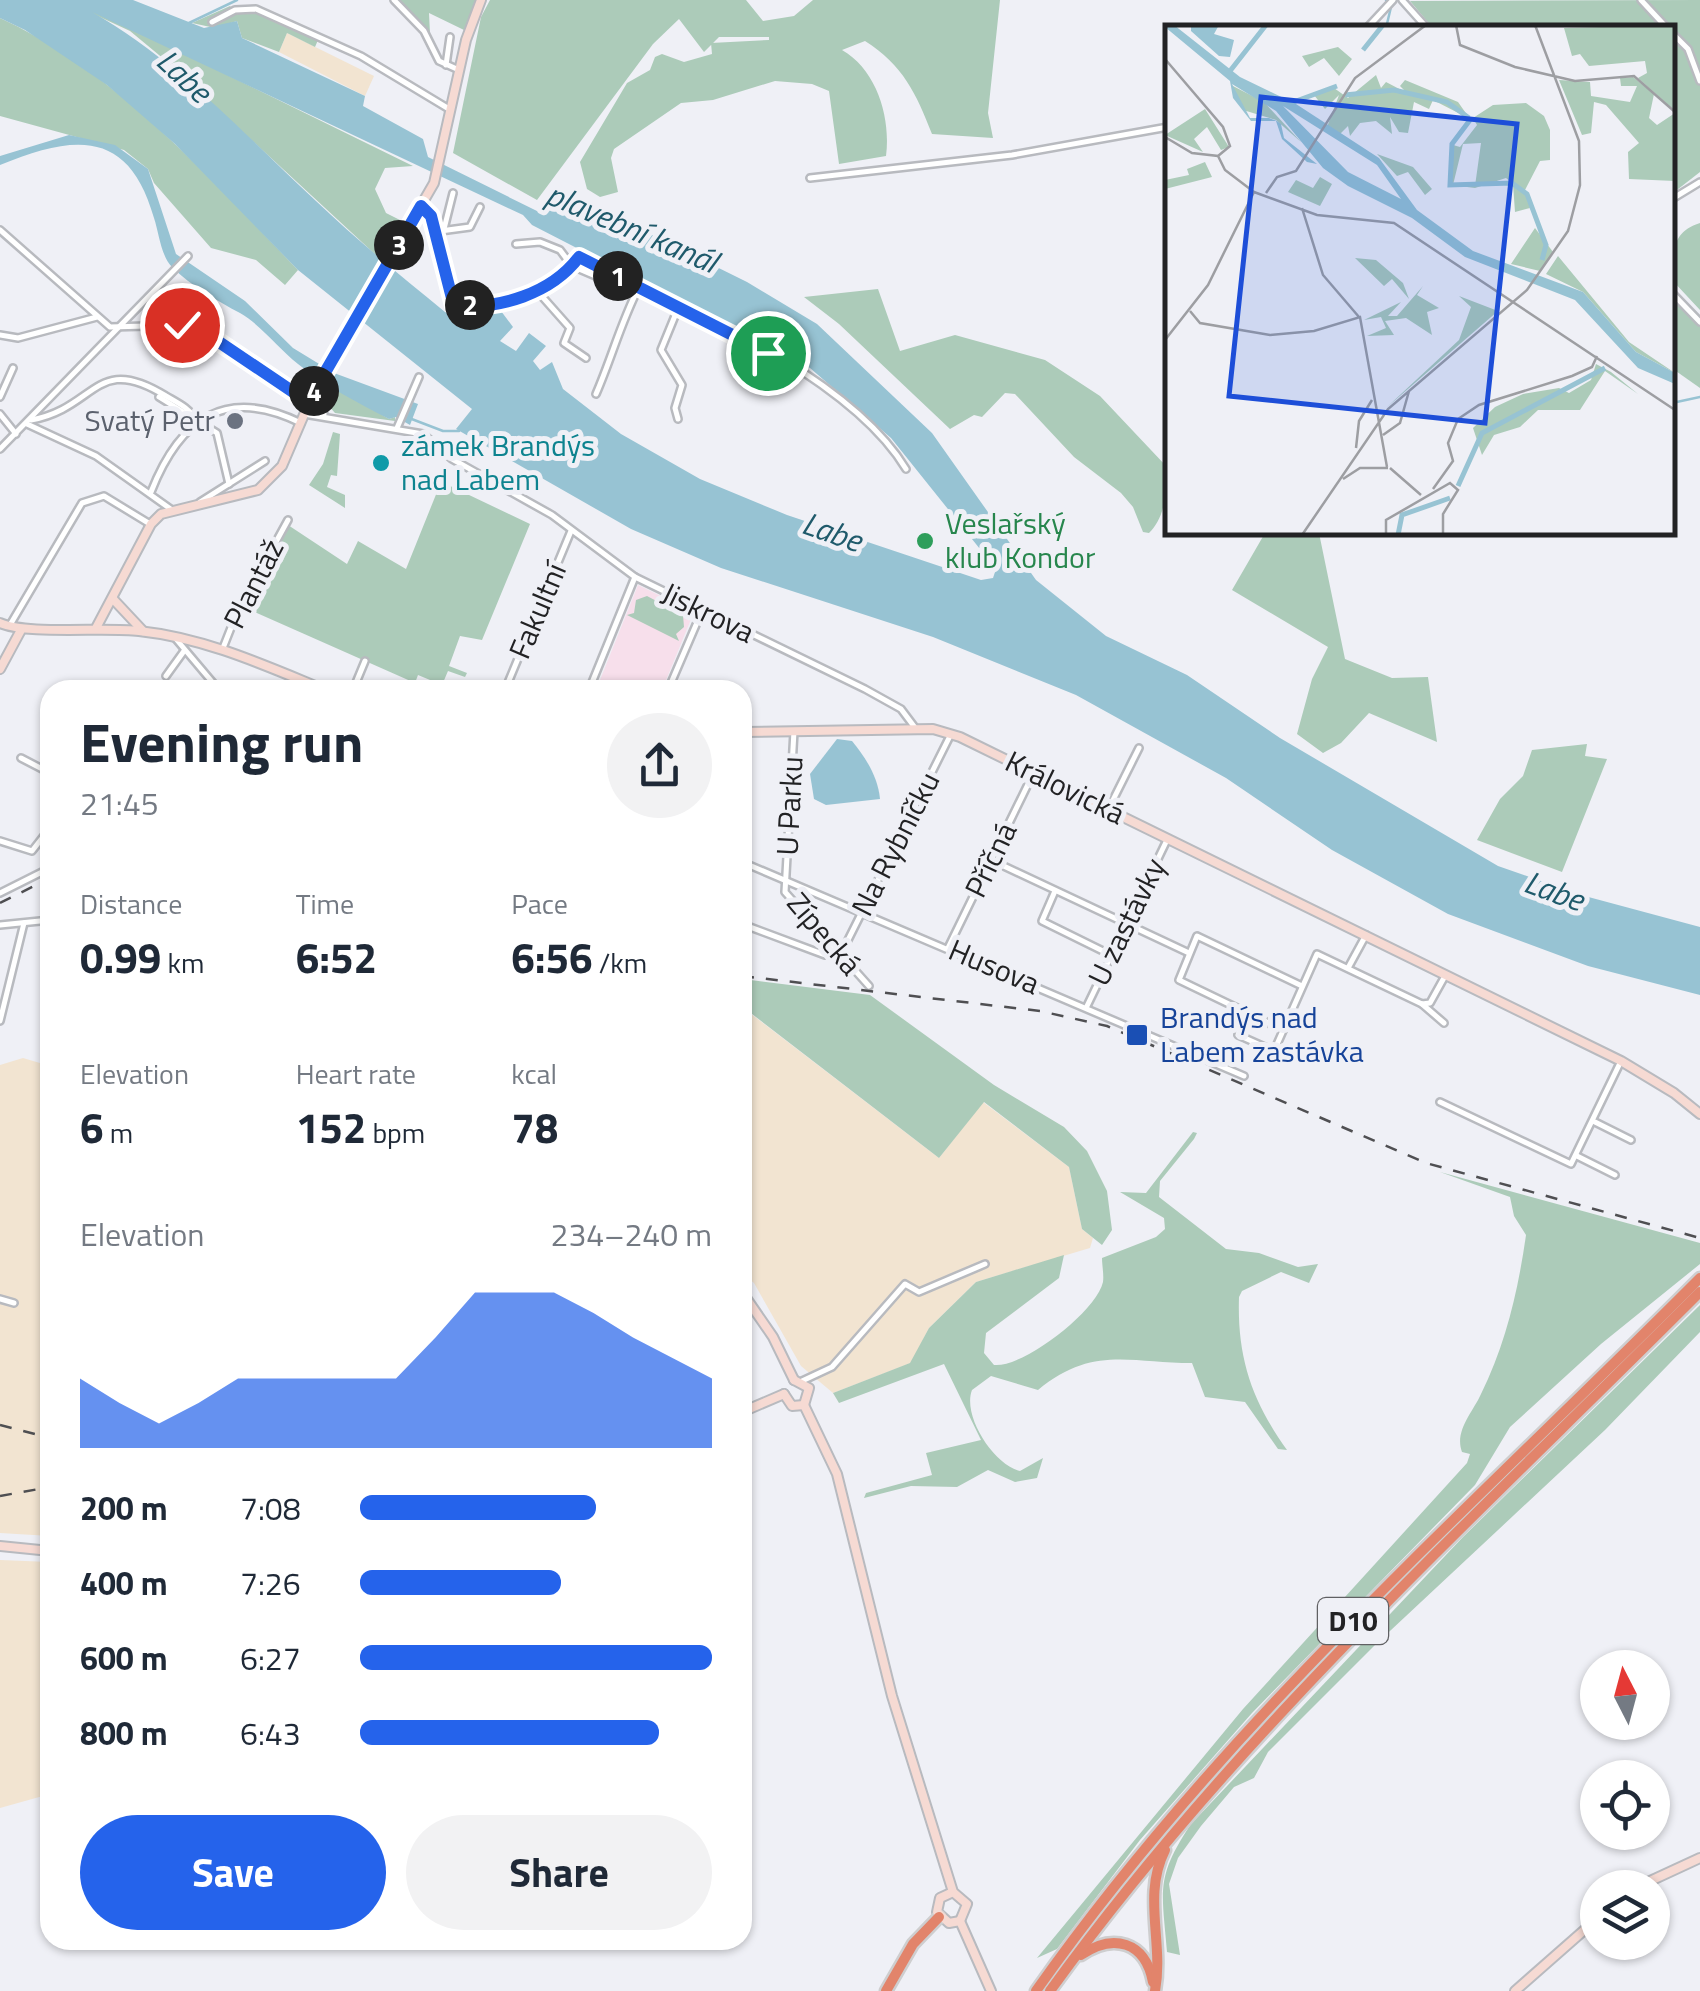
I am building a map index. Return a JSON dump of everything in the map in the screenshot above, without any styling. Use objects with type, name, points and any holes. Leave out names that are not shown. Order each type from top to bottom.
[{"type":"highway","name":"D10","points":[[1036,1991],[1110,1894],[1234,1748],[1494,1476],[1700,1278]]},
{"type":"highway","name":"D10","points":[[1050,1991],[1180,1826],[1382,1606],[1700,1292]]},
{"type":"highway","points":[[1154,1991],[1159,1957],[1153,1882],[1180,1826]]},
{"type":"highway","points":[[886,1991],[914,1944],[939,1916]]},
{"type":"highway","points":[[1062,1973],[1090,1949],[1122,1942],[1144,1957],[1154,1991]]},
{"type":"main road","points":[[96,628],[151,524],[172,510],[234,498],[266,486],[282,466],[318,383],[436,179],[480,0]]},
{"type":"main road","points":[[113,599],[143,631]]},
{"type":"main road","points":[[4,625],[21,630],[143,631],[223,648],[300,680]]},
{"type":"main road","points":[[0,670],[21,630]]},
{"type":"main road","name":"Královická","points":[[752,732],[916,729],[951,734],[1622,1060],[1700,1114]]},
{"type":"main road","points":[[752,1306],[798,1381],[810,1389],[804,1404],[836,1474],[892,1696],[952,1892],[967,1904],[960,1921],[992,1991]]},
{"type":"main road","points":[[752,1408],[784,1394],[798,1381]]},
{"type":"main road","points":[[784,1394],[790,1405],[804,1404]]},
{"type":"main road","points":[[0,1546],[40,1550]]},
{"type":"main road","points":[[1670,1872],[1700,1858]]},
{"type":"main road","points":[[952,1892],[937,1902],[939,1916],[949,1923],[960,1921]]},
{"type":"main road","points":[[1515,1991],[1580,1934]]},
{"type":"street","points":[[394,0],[420,26],[434,54],[446,65],[460,70]]},
{"type":"street","points":[[1370,25],[1393,0]]},
{"type":"street","points":[[1402,0],[1424,25]]},
{"type":"street","points":[[1641,0],[1665,25]]},
{"type":"street","points":[[212,22],[235,10],[256,9],[361,56],[407,87],[452,110]]},
{"type":"street","points":[[1675,35],[1688,49],[1700,81]]},
{"type":"street","points":[[446,65],[450,36]]},
{"type":"street","points":[[810,178],[1012,155],[1165,129]]},
{"type":"street","points":[[1675,197],[1700,182]]},
{"type":"street","points":[[444,229],[453,192]]},
{"type":"street","points":[[421,206],[430,214],[454,306],[539,293],[558,282],[579,257],[739,334],[822,385],[894,449],[906,469]]},
{"type":"street","points":[[433,232],[470,227],[480,207]]},
{"type":"street","points":[[0,230],[110,327],[182,325],[216,340],[324,414]]},
{"type":"street","points":[[516,244],[540,242],[565,254],[572,266],[614,284]]},
{"type":"street","points":[[0,450],[188,256]]},
{"type":"street","points":[[596,394],[620,340],[618,327],[640,286]]},
{"type":"street","points":[[539,293],[570,328],[564,343],[586,358]]},
{"type":"street","points":[[1675,296],[1700,322]]},
{"type":"street","points":[[678,419],[675,408],[682,386],[662,350],[679,306]]},
{"type":"street","points":[[0,336],[18,338],[97,317]]},
{"type":"street","points":[[0,397],[13,368]]},
{"type":"street","points":[[29,422],[71,409],[103,380],[116,376],[149,385],[191,411],[197,420]]},
{"type":"street","points":[[398,424],[420,377]]},
{"type":"street","points":[[160,397],[217,433],[220,463],[229,484]]},
{"type":"street","name":"Jiskrova","points":[[197,420],[208,412],[243,406],[269,407],[302,418],[324,414],[398,424],[422,434],[452,459],[504,486],[635,577],[889,702],[901,709],[916,729]]},
{"type":"street","points":[[0,414],[16,434]]},
{"type":"street","points":[[151,492],[158,473],[197,420]]},
{"type":"street","points":[[29,422],[79,446],[172,510]]},
{"type":"street","points":[[193,506],[265,461]]},
{"type":"street","points":[[4,625],[82,502],[104,496],[151,524]]},
{"type":"street","name":"Plantáž","points":[[223,648],[236,615],[288,520]]},
{"type":"street","name":"Fakultní","points":[[509,680],[571,531]]},
{"type":"street","points":[[593,680],[635,577]]},
{"type":"street","points":[[672,680],[702,610]]},
{"type":"street","points":[[176,639],[203,680]]},
{"type":"street","points":[[166,676],[184,651]]},
{"type":"street","points":[[357,680],[365,662]]},
{"type":"street","name":"U Parku","points":[[785,880],[794,732]]},
{"type":"street","name":"Na Rybníčku","points":[[841,954],[951,734]]},
{"type":"street","points":[[1109,808],[1140,748]]},
{"type":"street","points":[[20,758],[40,768]]},
{"type":"street","name":"Příčná","points":[[948,948],[1034,772]]},
{"type":"street","name":"U zastávky","points":[[1087,1007],[1168,837]]},
{"type":"street","points":[[0,840],[32,851],[40,841]]},
{"type":"street","points":[[991,860],[1189,953]]},
{"type":"street","name":"Husova","points":[[752,866],[1244,1076]]},
{"type":"street","points":[[0,893],[40,873]]},
{"type":"street","name":"Zípecká","points":[[785,880],[785,892],[869,986]]},
{"type":"street","points":[[1055,891],[1042,921],[1110,955]]},
{"type":"street","points":[[0,926],[40,921]]},
{"type":"street","points":[[0,1021],[24,923]]},
{"type":"street","points":[[752,928],[825,955],[841,954]]},
{"type":"street","points":[[1348,968],[1366,934]]},
{"type":"street","points":[[1283,1030],[1179,980],[1189,953],[1197,936],[1302,986]]},
{"type":"street","points":[[1247,1013],[1238,1036],[1274,1051],[1317,954],[1422,1004],[1444,1022]]},
{"type":"street","points":[[1422,1004],[1430,1004],[1446,974]]},
{"type":"street","points":[[1440,1102],[1572,1164],[1622,1060]]},
{"type":"street","points":[[1688,1103],[1700,1102]]},
{"type":"street","points":[[1595,1122],[1630,1140]]},
{"type":"street","points":[[1577,1156],[1614,1174]]},
{"type":"street","points":[[798,1381],[832,1367],[905,1284],[919,1292],[986,1264]]},
{"type":"street","points":[[0,1299],[14,1303]]},
{"type":"street","points":[[810,1389],[815,1377]]},
{"type":"shaded area","points":[[287,33],[374,76],[365,96],[279,52]]},
{"type":"shaded area","points":[[638,585],[694,612],[666,680],[600,680]]},
{"type":"shaded area","points":[[752,1015],[939,1158],[983,1102],[1069,1167],[1082,1229],[1093,1238],[1090,1248],[976,1282],[929,1328],[911,1363],[833,1393],[801,1366],[754,1283]]},
{"type":"shaded area","points":[[23,1058],[40,1063],[40,1535],[0,1533],[0,1065]]},
{"type":"shaded area","points":[[0,1560],[40,1562],[40,1797],[0,1808]]},
{"type":"green space","points":[[396,0],[476,0],[464,30],[429,13],[430,34]]},
{"type":"green space","points":[[490,0],[746,0],[763,21],[794,16],[813,0],[1000,0],[988,113],[993,138],[932,134],[907,81],[865,41],[842,50],[864,70],[879,96],[886,126],[886,156],[839,164],[829,91],[812,84],[775,81],[713,100],[681,103],[614,149],[611,158],[618,192],[600,197],[587,189],[580,162],[627,83],[650,70],[655,57],[662,54],[684,62],[712,54],[711,45],[704,52],[679,19],[653,44],[537,200],[453,153],[481,17]],"holes":[[[719,37],[769,37],[769,40],[713,43]]]},
{"type":"green space","points":[[1700,0],[1700,172],[1675,191],[1675,25],[1430,25],[1410,1]]},
{"type":"green space","points":[[74,5],[109,17],[413,166],[385,168],[375,189],[386,213],[400,220],[378,257],[165,60],[130,31]]},
{"type":"green space","points":[[230,6],[235,12],[255,12],[318,40],[315,47],[287,33],[279,52],[242,38],[237,21],[215,28],[192,23]]},
{"type":"green space","points":[[0,18],[84,68],[160,130],[298,270],[285,285],[256,260],[211,248],[154,183],[148,169],[124,150],[0,116]]},
{"type":"green space","points":[[1700,223],[1700,310],[1675,283],[1675,245],[1690,227]]},
{"type":"green space","points":[[878,289],[900,351],[955,335],[1045,360],[1100,396],[1165,465],[1164,503],[1154,527],[1149,533],[1143,532],[1133,507],[1121,493],[1074,457],[1015,394],[1005,393],[982,417],[974,415],[950,429],[839,324],[804,297]]},
{"type":"green space","points":[[1675,295],[1700,320],[1700,388],[1675,370]]},
{"type":"green space","points":[[327,382],[389,419],[395,417],[395,421],[335,413],[321,397]]},
{"type":"green space","points":[[333,432],[340,434],[337,476],[331,475],[327,487],[345,495],[345,508],[309,485],[323,464]]},
{"type":"green space","points":[[446,484],[530,524],[482,640],[460,636],[449,666],[467,673],[465,677],[448,671],[444,680],[418,675],[416,680],[408,680],[243,607],[288,525],[347,564],[358,541],[406,569],[437,492]]},
{"type":"green space","points":[[1264,535],[1319,535],[1345,659],[1392,678],[1428,677],[1437,742],[1369,713],[1341,743],[1323,753],[1297,734],[1312,679],[1328,647],[1232,590]]},
{"type":"green space","points":[[647,596],[683,615],[684,627],[676,634],[679,641],[627,615],[634,613],[636,600]]},
{"type":"green space","points":[[1587,744],[1585,756],[1607,759],[1562,872],[1477,840],[1500,799],[1523,776],[1532,750]]},
{"type":"green space","points":[[752,980],[870,995],[994,1085],[1064,1127],[1087,1151],[1107,1191],[1112,1230],[1102,1245],[1082,1229],[1069,1167],[984,1102],[939,1158],[752,1014]]},
{"type":"green space","points":[[1193,1132],[1197,1133],[1194,1139],[1160,1181],[1159,1197],[1226,1249],[1259,1253],[1298,1267],[1318,1264],[1309,1283],[1281,1272],[1242,1291],[1239,1297],[1241,1340],[1249,1378],[1264,1414],[1287,1450],[1278,1449],[1245,1402],[1205,1397],[1192,1363],[1094,1362],[1058,1376],[1038,1390],[991,1376],[972,1390],[972,1413],[982,1438],[1000,1459],[1020,1471],[1043,1458],[1037,1478],[1015,1482],[988,1470],[957,1487],[911,1486],[864,1498],[866,1493],[932,1475],[926,1453],[981,1440],[944,1364],[839,1403],[833,1393],[910,1363],[929,1328],[976,1282],[1064,1255],[1059,1278],[986,1333],[984,1353],[994,1365],[1007,1364],[1057,1336],[1097,1294],[1103,1282],[1102,1258],[1156,1237],[1165,1229],[1164,1218],[1120,1192],[1146,1193]]},
{"type":"green space","points":[[1440,1172],[1700,1243],[1700,1264],[1601,1344],[1510,1427],[1475,1485],[1252,1713],[1140,1840],[1057,1949],[1037,1958],[1243,1709],[1467,1463],[1470,1454],[1462,1452],[1462,1429],[1490,1375],[1504,1336],[1526,1235],[1514,1216],[1510,1197]]},
{"type":"green space","points":[[1700,1305],[1700,1332],[1605,1430],[1375,1645],[1268,1752],[1254,1778],[1234,1787],[1201,1826],[1178,1858],[1169,1884],[1180,1955],[1167,1952],[1166,1872],[1191,1824],[1463,1537]]},
{"type":"water","points":[[0,0],[133,0],[204,28],[237,21],[242,38],[365,96],[363,106],[423,139],[428,157],[537,211],[546,199],[565,192],[747,282],[817,324],[932,433],[1036,580],[1106,636],[1187,675],[1280,738],[1498,866],[1581,895],[1700,927],[1700,995],[1588,966],[1448,914],[1332,850],[1226,778],[1076,695],[933,637],[721,568],[631,529],[456,429],[472,409],[298,270],[175,144],[107,85],[25,30],[0,18]],"holes":[[[92,12],[523,215],[532,225],[810,368],[891,438],[996,569],[993,578],[981,580],[787,515],[700,479],[621,434],[563,389],[552,362],[540,370],[533,361],[546,346],[529,333],[516,351],[500,341],[513,327],[501,311],[462,318],[445,312],[347,230],[181,75]]]},
{"type":"water","points":[[69,135],[115,145],[148,169],[176,254],[245,301],[293,348],[334,373],[418,404],[410,425],[396,417],[389,419],[319,380],[248,318],[205,293],[172,267],[165,257],[143,189],[130,168],[114,154],[96,146],[75,145],[52,148],[0,165],[0,156]]},
{"type":"water","points":[[837,739],[852,741],[862,754],[874,775],[880,799],[826,805],[814,799],[810,774]]},
{"type":"waterway","points":[[189,23],[237,0]]},
{"type":"waterway","points":[[1387,25],[1391,7]]},
{"type":"waterway","points":[[1675,402],[1700,397]]},
{"type":"waterway","points":[[409,418],[443,431],[459,431]]},
{"type":"railway","points":[[0,903],[40,883]]},
{"type":"railway","points":[[752,977],[1040,1011],[1107,1026],[1426,1163],[1700,1238]]},
{"type":"railway","points":[[0,1425],[40,1435]]},
{"type":"railway","points":[[0,1496],[40,1489]]},
{"type":"place","name":"Svatý Petr","points":[[235,421]]},
{"type":"place","name":"zámek Brandýs nad Labem","points":[[381,463]]},
{"type":"place","name":"Veslařský klub Kondor","points":[[925,541]]},
{"type":"place","name":"Brandýs nad Labem zastávka","points":[[1137,1035]]},
{"type":"route","points":[[182,325],[216,340],[308,402],[421,206],[431,216],[454,306],[539,293],[558,282],[579,257],[739,334],[768,353]]},
{"type":"water label","name":"Labe","points":[[184,76]]},
{"type":"water label","name":"plavební kanál","points":[[632,228]]},
{"type":"water label","name":"Labe","points":[[832,532]]},
{"type":"water label","name":"Labe","points":[[1554,891]]}]
